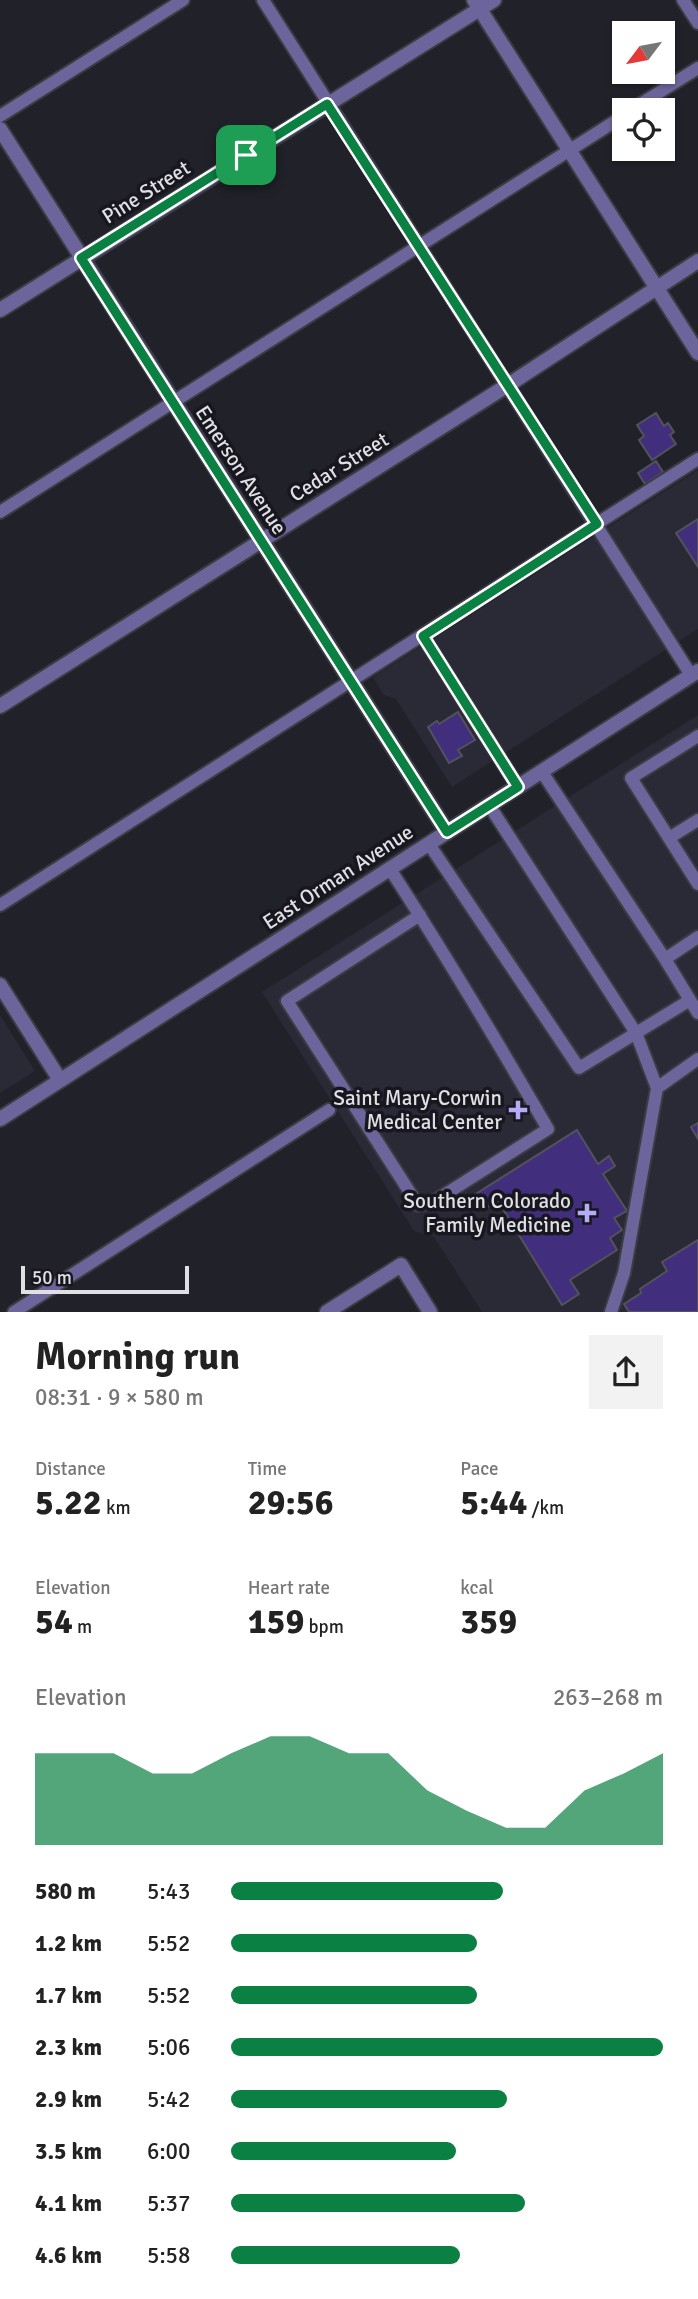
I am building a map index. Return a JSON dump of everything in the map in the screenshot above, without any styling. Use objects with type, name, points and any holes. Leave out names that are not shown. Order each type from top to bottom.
[{"type":"street","name":"Pine Street","points":[[0,310],[327,104],[477,5],[494,0]]},
{"type":"street","points":[[477,5],[698,353]]},
{"type":"street","name":"Emerson Avenue","points":[[0,129],[447,832]]},
{"type":"street","name":"Cedar Street","points":[[0,706],[508,385],[698,261]]},
{"type":"street","name":"East Orman Avenue","points":[[0,1119],[695,673]]},
{"type":"street","points":[[0,985],[60,1080]]},
{"type":"street","points":[[327,1312],[401,1265],[430,1312]]},
{"type":"lane","points":[[0,116],[183,0]]},
{"type":"lane","points":[[263,0],[327,104],[695,673]]},
{"type":"lane","points":[[683,0],[698,23]]},
{"type":"lane","points":[[651,98],[698,68]]},
{"type":"lane","points":[[0,512],[612,123]]},
{"type":"lane","points":[[0,905],[698,459]]},
{"type":"lane","points":[[423,636],[518,787]]},
{"type":"lane","points":[[698,736],[631,778],[698,884]]},
{"type":"lane","points":[[542,772],[665,958],[698,1013]]},
{"type":"lane","points":[[489,805],[636,1033],[657,1088],[624,1273],[611,1312]]},
{"type":"lane","points":[[669,838],[698,820]]},
{"type":"lane","points":[[429,844],[579,1068],[690,1000]]},
{"type":"lane","points":[[390,869],[420,915],[472,998],[548,1129],[433,1202],[418,1205],[287,1001],[420,915]]},
{"type":"lane","points":[[665,958],[698,937]]},
{"type":"lane","points":[[657,1088],[698,1059]]},
{"type":"lane","points":[[14,1312],[329,1110]]},
{"type":"shaded area","points":[[698,470],[698,629],[452,787],[396,699],[384,695],[373,677]]},
{"type":"shaded area","name":"Saint Mary-Corwin Medical Center","points":[[698,715],[698,1312],[482,1312],[434,1237],[414,1231],[262,992]]},
{"type":"shaded area","points":[[0,1015],[35,1071],[0,1093]]},
{"type":"building","points":[[656,413],[664,426],[668,423],[674,432],[670,435],[676,444],[652,460],[639,440],[644,436],[637,425]]},
{"type":"building","points":[[656,461],[663,472],[645,484],[638,473]]},
{"type":"building","points":[[698,519],[698,567],[676,533]]},
{"type":"building","points":[[458,712],[475,740],[458,750],[462,756],[449,763],[428,727],[437,721],[439,724]]},
{"type":"building","points":[[698,1123],[698,1139],[691,1127]]},
{"type":"building","points":[[577,1130],[598,1164],[609,1156],[615,1166],[603,1174],[627,1211],[614,1218],[622,1230],[610,1238],[617,1250],[570,1280],[579,1294],[562,1305],[498,1201],[483,1210],[474,1195]]},
{"type":"building","points":[[698,1240],[698,1312],[629,1312],[624,1304],[641,1293],[640,1289],[667,1271],[662,1262]]},
{"type":"place","name":"Saint Mary-Corwin Medical Center","points":[[518,1110]]},
{"type":"place","name":"Southern Colorado Family Medicine","points":[[587,1213]]},
{"type":"route","points":[[327,104],[597,524],[423,636],[518,787],[447,832],[81,258],[246,155],[327,104]]}]
